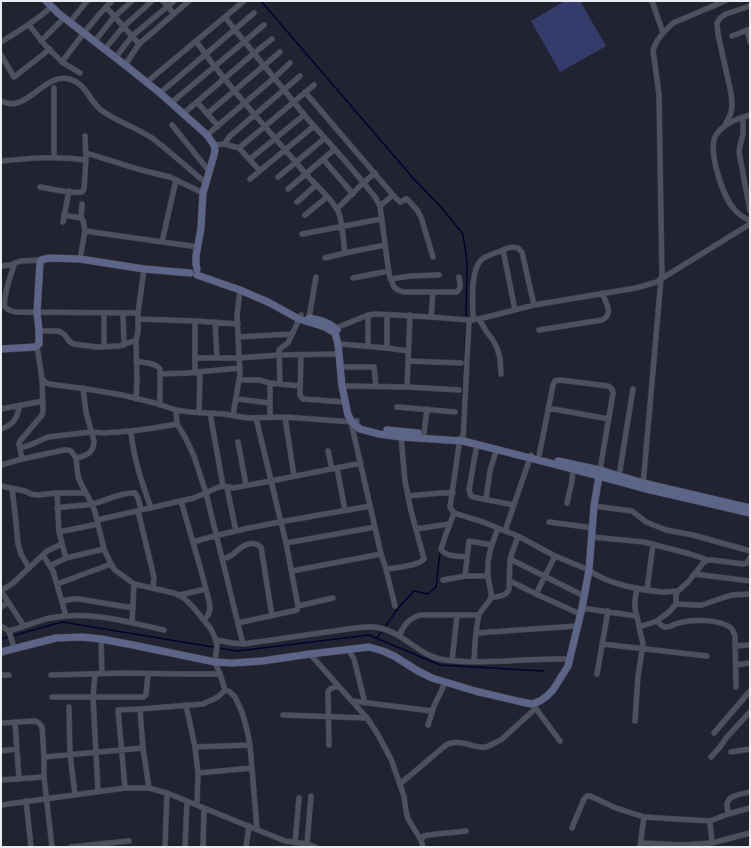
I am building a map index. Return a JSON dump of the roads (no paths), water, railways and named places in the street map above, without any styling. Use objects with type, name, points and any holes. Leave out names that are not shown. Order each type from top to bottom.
[{"type":"street","points":[[46,1],[67,20],[116,57],[184,113],[207,135],[214,145],[214,154],[203,193],[196,272]]},
{"type":"street","points":[[41,41],[67,20],[87,1]]},
{"type":"street","points":[[62,62],[84,33],[112,1]]},
{"type":"street","points":[[95,41],[114,17],[132,1]]},
{"type":"street","points":[[105,49],[123,27],[152,1]]},
{"type":"street","points":[[163,1],[174,14]]},
{"type":"street","points":[[116,57],[132,36],[174,1]]},
{"type":"street","points":[[125,65],[139,44],[189,1]]},
{"type":"street","points":[[147,82],[244,1]]},
{"type":"street","points":[[652,1],[663,33]]},
{"type":"street","points":[[643,486],[662,277],[659,95],[653,50],[657,41],[673,23],[725,1]]},
{"type":"street","points":[[336,328],[368,315],[410,315],[462,320],[479,319],[534,305],[636,288],[657,282],[661,278],[750,223],[735,210],[726,197],[716,167],[713,148],[714,139],[717,133],[725,125],[731,113],[732,105],[731,93],[718,34],[718,23],[720,18],[726,14],[750,6]]},
{"type":"street","points":[[1,42],[29,26],[52,7]]},
{"type":"street","points":[[106,7],[139,44]]},
{"type":"street","points":[[160,93],[254,14]]},
{"type":"street","points":[[225,17],[253,54],[375,197],[380,206],[390,279],[394,287],[403,292],[456,292],[460,288],[459,277]]},
{"type":"street","points":[[171,103],[264,25]]},
{"type":"street","points":[[29,26],[41,41],[62,62],[80,73]]},
{"type":"street","points":[[732,36],[748,29],[750,42]]},
{"type":"street","points":[[184,113],[272,39]]},
{"type":"street","points":[[196,41],[215,67],[245,103],[334,204],[341,220],[345,253]]},
{"type":"street","points":[[1,56],[14,78],[50,49]]},
{"type":"street","points":[[208,114],[280,52]]},
{"type":"street","points":[[207,135],[290,63]]},
{"type":"street","points":[[224,144],[230,136],[300,76]]},
{"type":"street","points":[[1,101],[11,105],[16,104],[52,81],[57,79],[68,79],[82,86],[99,108],[110,116],[152,138],[206,183]]},
{"type":"street","points":[[239,148],[314,85]]},
{"type":"street","points":[[54,88],[54,157]]},
{"type":"street","points":[[305,92],[400,202],[407,199],[417,210],[421,217],[433,256]]},
{"type":"street","points":[[197,102],[218,126]]},
{"type":"street","points":[[250,159],[304,115]]},
{"type":"street","points":[[725,125],[750,115]]},
{"type":"street","points":[[743,117],[743,134],[739,152],[750,211]]},
{"type":"street","points":[[172,125],[209,171]]},
{"type":"street","points":[[250,179],[314,126]]},
{"type":"street","points":[[40,187],[69,192],[80,193],[83,191],[86,160],[85,136]]},
{"type":"street","points":[[278,177],[325,138]]},
{"type":"street","points":[[214,145],[224,144],[239,148],[260,171]]},
{"type":"street","points":[[288,189],[335,149]]},
{"type":"street","points":[[86,153],[170,177],[203,193]]},
{"type":"street","points":[[1,161],[54,157],[86,160]]},
{"type":"street","points":[[323,159],[353,194]]},
{"type":"street","points":[[337,209],[374,173]]},
{"type":"street","points":[[162,242],[176,180]]},
{"type":"street","points":[[297,202],[316,185]]},
{"type":"street","points":[[63,222],[69,192]]},
{"type":"street","points":[[380,206],[394,195]]},
{"type":"street","points":[[305,215],[327,197]]},
{"type":"street","points":[[80,260],[85,231],[83,220],[81,218],[82,204]]},
{"type":"street","points":[[64,215],[81,218]]},
{"type":"street","points":[[302,234],[381,219]]},
{"type":"street","points":[[85,231],[198,247]]},
{"type":"street","points":[[325,258],[385,245]]},
{"type":"street","points":[[534,305],[522,252],[518,248],[511,247],[486,256],[482,259],[476,268],[473,281],[461,439],[450,507],[454,513],[483,522],[518,536],[555,556],[589,570],[608,581],[647,590],[663,592],[678,591]]},
{"type":"street","points":[[503,250],[515,310]]},
{"type":"street","points":[[1,266],[10,265],[15,262],[25,260],[41,260],[49,258],[80,260],[144,269],[196,272],[245,287],[300,317],[323,321],[336,328],[339,334],[346,386],[351,411],[354,418],[353,422],[370,506],[395,606]]},
{"type":"street","points":[[22,459],[19,444],[21,439],[43,412],[42,379],[37,346],[40,340],[37,312],[41,260]]},
{"type":"street","points":[[15,262],[8,283],[4,306],[16,312],[124,313],[138,316],[238,324]]},
{"type":"street","points":[[136,399],[136,340],[144,269]]},
{"type":"street","points":[[353,278],[389,271]]},
{"type":"street","points":[[196,272],[325,327],[335,333],[348,415],[360,429],[379,434],[401,437],[461,439],[497,448]]},
{"type":"street","points":[[390,279],[411,276],[439,275]]},
{"type":"street","points":[[309,318],[316,277]]},
{"type":"street","points":[[233,415],[240,368],[237,316],[240,290]]},
{"type":"street","points":[[431,317],[433,292]]},
{"type":"street","points":[[539,330],[602,320],[608,315],[609,312],[602,293]]},
{"type":"street","points":[[104,313],[104,347]]},
{"type":"street","points":[[124,313],[124,344]]},
{"type":"street","points":[[368,315],[368,346]]},
{"type":"street","points":[[387,315],[387,348]]},
{"type":"street","points":[[407,387],[410,315]]},
{"type":"street","points":[[280,384],[279,350],[288,343],[300,317]]},
{"type":"street","points":[[479,319],[497,348],[500,358],[501,374]]},
{"type":"street","points":[[195,321],[195,358],[199,413]]},
{"type":"street","points":[[215,322],[217,358]]},
{"type":"street","points":[[39,331],[59,331],[65,335],[68,341],[73,344],[104,347],[119,346],[136,340]]},
{"type":"street","points":[[238,336],[292,334]]},
{"type":"street","points":[[340,344],[408,351]]},
{"type":"street","points":[[1,349],[35,348],[37,346]]},
{"type":"street","points":[[195,358],[239,358],[301,354],[339,354]]},
{"type":"street","points":[[301,354],[300,394],[303,399],[345,402]]},
{"type":"street","points":[[136,361],[155,364],[160,369],[160,404]]},
{"type":"street","points":[[408,361],[461,363]]},
{"type":"street","points":[[343,367],[374,367],[376,386]]},
{"type":"street","points":[[161,374],[240,368]]},
{"type":"street","points":[[42,379],[49,384],[83,388],[160,404],[176,410],[233,415],[248,418],[285,417],[353,422],[374,429],[424,433],[461,439],[530,456],[573,470],[599,473]]},
{"type":"street","points":[[239,380],[258,380],[300,386]]},
{"type":"street","points":[[400,784],[446,745],[452,742],[486,747],[500,740],[534,706],[553,690],[568,662],[581,611],[589,570],[594,506],[613,394],[612,389],[608,386],[560,380],[555,381],[552,385],[539,456]]},
{"type":"street","points":[[270,382],[270,417]]},
{"type":"street","points":[[346,386],[459,390]]},
{"type":"street","points":[[76,458],[85,456],[94,445],[86,412],[83,388]]},
{"type":"street","points":[[624,480],[633,389]]},
{"type":"street","points":[[236,399],[270,403]]},
{"type":"street","points":[[1,409],[43,401]]},
{"type":"street","points":[[1,429],[7,427],[15,420],[20,406]]},
{"type":"street","points":[[397,407],[455,412]]},
{"type":"street","points":[[548,408],[609,419]]},
{"type":"street","points":[[424,433],[427,409]]},
{"type":"street","points":[[176,410],[177,424],[194,456],[206,493],[243,644]]},
{"type":"street","points":[[210,414],[236,531]]},
{"type":"street","points":[[285,417],[294,476]]},
{"type":"street","points":[[238,623],[297,610],[298,606],[286,543],[256,418]]},
{"type":"street","points":[[20,448],[48,437],[91,432],[104,433],[154,428],[177,424]]},
{"type":"street","points":[[131,430],[138,470],[151,508]]},
{"type":"street","points":[[386,569],[415,564],[422,562],[424,559],[405,481],[401,437]]},
{"type":"street","points":[[238,442],[246,485]]},
{"type":"street","points":[[477,444],[469,490],[471,496],[514,505]]},
{"type":"street","points":[[486,499],[490,471],[497,448]]},
{"type":"street","points":[[1,465],[22,459],[68,450],[71,451],[76,458],[78,476],[81,484],[92,504],[104,549],[115,570],[134,584],[153,587],[174,593],[184,598],[211,629],[216,642],[215,661],[225,690],[230,692],[235,697],[247,730],[250,745],[257,829]]},
{"type":"street","points":[[328,450],[335,468],[345,510]]},
{"type":"street","points":[[530,456],[539,456],[643,486],[750,513]]},
{"type":"street","points":[[505,531],[530,456]]},
{"type":"street","points":[[59,532],[194,498],[214,488],[232,488],[361,463]]},
{"type":"street","points":[[568,503],[573,470]]},
{"type":"street","points":[[1,486],[37,495],[86,493]]},
{"type":"street","points":[[643,486],[750,508]]},
{"type":"street","points":[[12,488],[18,544],[21,554],[29,568]]},
{"type":"street","points":[[57,508],[92,504],[120,495],[135,493],[138,498],[154,578],[153,587]]},
{"type":"street","points":[[408,496],[453,493]]},
{"type":"street","points":[[57,494],[59,532],[66,558]]},
{"type":"street","points":[[182,501],[206,588],[210,609],[204,620]]},
{"type":"street","points":[[193,542],[236,531],[370,506]]},
{"type":"street","points":[[594,506],[632,511],[646,522],[666,530],[693,535],[750,551]]},
{"type":"street","points":[[454,513],[449,524],[442,549],[443,552],[447,554],[467,557]]},
{"type":"street","points":[[549,522],[593,528]]},
{"type":"street","points":[[416,529],[449,524]]},
{"type":"street","points":[[286,543],[375,527]]},
{"type":"street","points":[[474,661],[476,633],[480,615],[491,598],[488,576],[488,561],[498,528]]},
{"type":"street","points":[[491,598],[507,594],[510,581],[510,559],[518,536]]},
{"type":"street","points":[[592,537],[644,542],[708,560],[743,564],[750,558]]},
{"type":"street","points":[[465,576],[469,541],[492,545]]},
{"type":"street","points":[[223,560],[242,546],[253,543],[258,544],[261,547],[272,616]]},
{"type":"street","points":[[24,626],[1,591],[13,583],[52,548],[62,544]]},
{"type":"street","points":[[647,590],[653,544]]},
{"type":"street","points":[[50,566],[66,558],[104,549]]},
{"type":"street","points":[[292,571],[381,554]]},
{"type":"street","points":[[43,555],[50,566],[57,584],[66,616]]},
{"type":"street","points":[[536,594],[555,556]]},
{"type":"street","points":[[510,559],[584,596]]},
{"type":"street","points":[[639,627],[657,621],[670,611],[676,604],[676,594],[678,591],[688,582],[701,565],[708,560]]},
{"type":"street","points":[[57,584],[111,564]]},
{"type":"street","points":[[694,574],[750,581]]},
{"type":"street","points":[[442,580],[465,576],[488,576]]},
{"type":"street","points":[[510,581],[536,594],[581,611],[608,612],[636,616]]},
{"type":"street","points":[[132,623],[134,584]]},
{"type":"street","points":[[179,595],[206,588]]},
{"type":"street","points":[[635,721],[638,676],[643,649],[635,608],[638,588]]},
{"type":"street","points":[[676,604],[702,605],[732,595],[750,594]]},
{"type":"street","points":[[298,606],[333,598]]},
{"type":"street","points":[[62,601],[79,599],[133,608]]},
{"type":"street","points":[[1,607],[8,602]]},
{"type":"street","points":[[597,674],[608,612]]},
{"type":"street","points":[[398,636],[409,620],[420,615],[480,615]]},
{"type":"street","points":[[452,660],[457,615]]},
{"type":"street","points":[[9,632],[50,618],[66,616],[96,617],[164,630]]},
{"type":"street","points":[[657,621],[663,627],[680,622],[711,621],[725,624],[732,628],[735,636],[736,687]]},
{"type":"street","points":[[476,633],[577,626]]},
{"type":"street","points":[[1,627],[9,632],[13,646]]},
{"type":"street","points":[[216,642],[243,644],[371,627],[380,628],[387,631],[398,636],[428,655],[444,660],[503,661],[554,658],[568,662]]},
{"type":"street","points":[[1,652],[13,646],[56,638],[82,637],[102,639],[215,661],[242,663],[369,647],[394,656],[418,671],[445,683],[534,706],[560,741]]},
{"type":"street","points":[[102,639],[102,674]]},
{"type":"street","points":[[602,644],[707,656]]},
{"type":"street","points":[[735,646],[750,645]]},
{"type":"street","points":[[348,649],[354,659],[365,703]]},
{"type":"street","points":[[310,654],[367,718],[377,733],[391,760],[400,784],[408,818],[421,840],[423,847]]},
{"type":"street","points":[[736,665],[750,663]]},
{"type":"street","points":[[95,674],[93,697],[98,791]]},
{"type":"street","points":[[52,697],[144,697],[146,695],[148,674]]},
{"type":"street","points":[[51,675],[220,674]]},
{"type":"street","points":[[1,675],[9,675]]},
{"type":"street","points":[[428,725],[432,711],[445,683]]},
{"type":"street","points":[[329,745],[328,692],[330,689],[338,686]]},
{"type":"street","points":[[125,788],[118,710],[203,704],[218,698],[225,690]]},
{"type":"street","points":[[714,733],[750,692]]},
{"type":"street","points":[[352,701],[432,711]]},
{"type":"street","points":[[186,705],[195,747],[198,773],[197,805]]},
{"type":"street","points":[[68,707],[70,754],[74,794]]},
{"type":"street","points":[[140,709],[143,748],[149,788]]},
{"type":"street","points":[[711,757],[750,712]]},
{"type":"street","points":[[283,715],[367,718]]},
{"type":"street","points":[[1,723],[35,721],[42,727],[44,776],[52,847]]},
{"type":"street","points":[[15,722],[19,779]]},
{"type":"street","points":[[195,747],[250,745]]},
{"type":"street","points":[[44,756],[143,748]]},
{"type":"street","points":[[1,751],[16,749]]},
{"type":"street","points":[[731,752],[750,749]]},
{"type":"street","points":[[198,773],[252,768]]},
{"type":"street","points":[[1,780],[44,776]]},
{"type":"street","points":[[1,805],[98,791],[125,788],[149,788],[167,793],[286,841],[307,844],[315,847]]},
{"type":"street","points":[[728,814],[728,800],[750,792]]},
{"type":"street","points":[[165,847],[167,793]]},
{"type":"street","points":[[307,844],[311,796]]},
{"type":"street","points":[[572,828],[584,799],[587,796],[616,808],[644,817],[710,821],[750,808]]},
{"type":"street","points":[[295,843],[299,798]]},
{"type":"street","points":[[26,801],[31,847]]},
{"type":"street","points":[[185,847],[187,801]]},
{"type":"street","points":[[203,847],[204,808]]},
{"type":"street","points":[[644,817],[640,845],[712,844],[750,833]]},
{"type":"street","points":[[710,821],[712,844]]},
{"type":"street","points":[[246,847],[249,826]]},
{"type":"street","points":[[421,840],[424,836],[428,835],[466,831]]},
{"type":"street","points":[[71,847],[129,842]]},
{"type":"waterway","points":[[261,1],[463,234],[467,262],[466,317]]},
{"type":"waterway","points":[[463,397],[466,321]]},
{"type":"waterway","points":[[377,638],[399,607],[414,591],[428,594],[436,587],[440,553]]},
{"type":"waterway","points":[[1,639],[62,622],[237,651],[369,635],[440,665],[544,671]]}]
